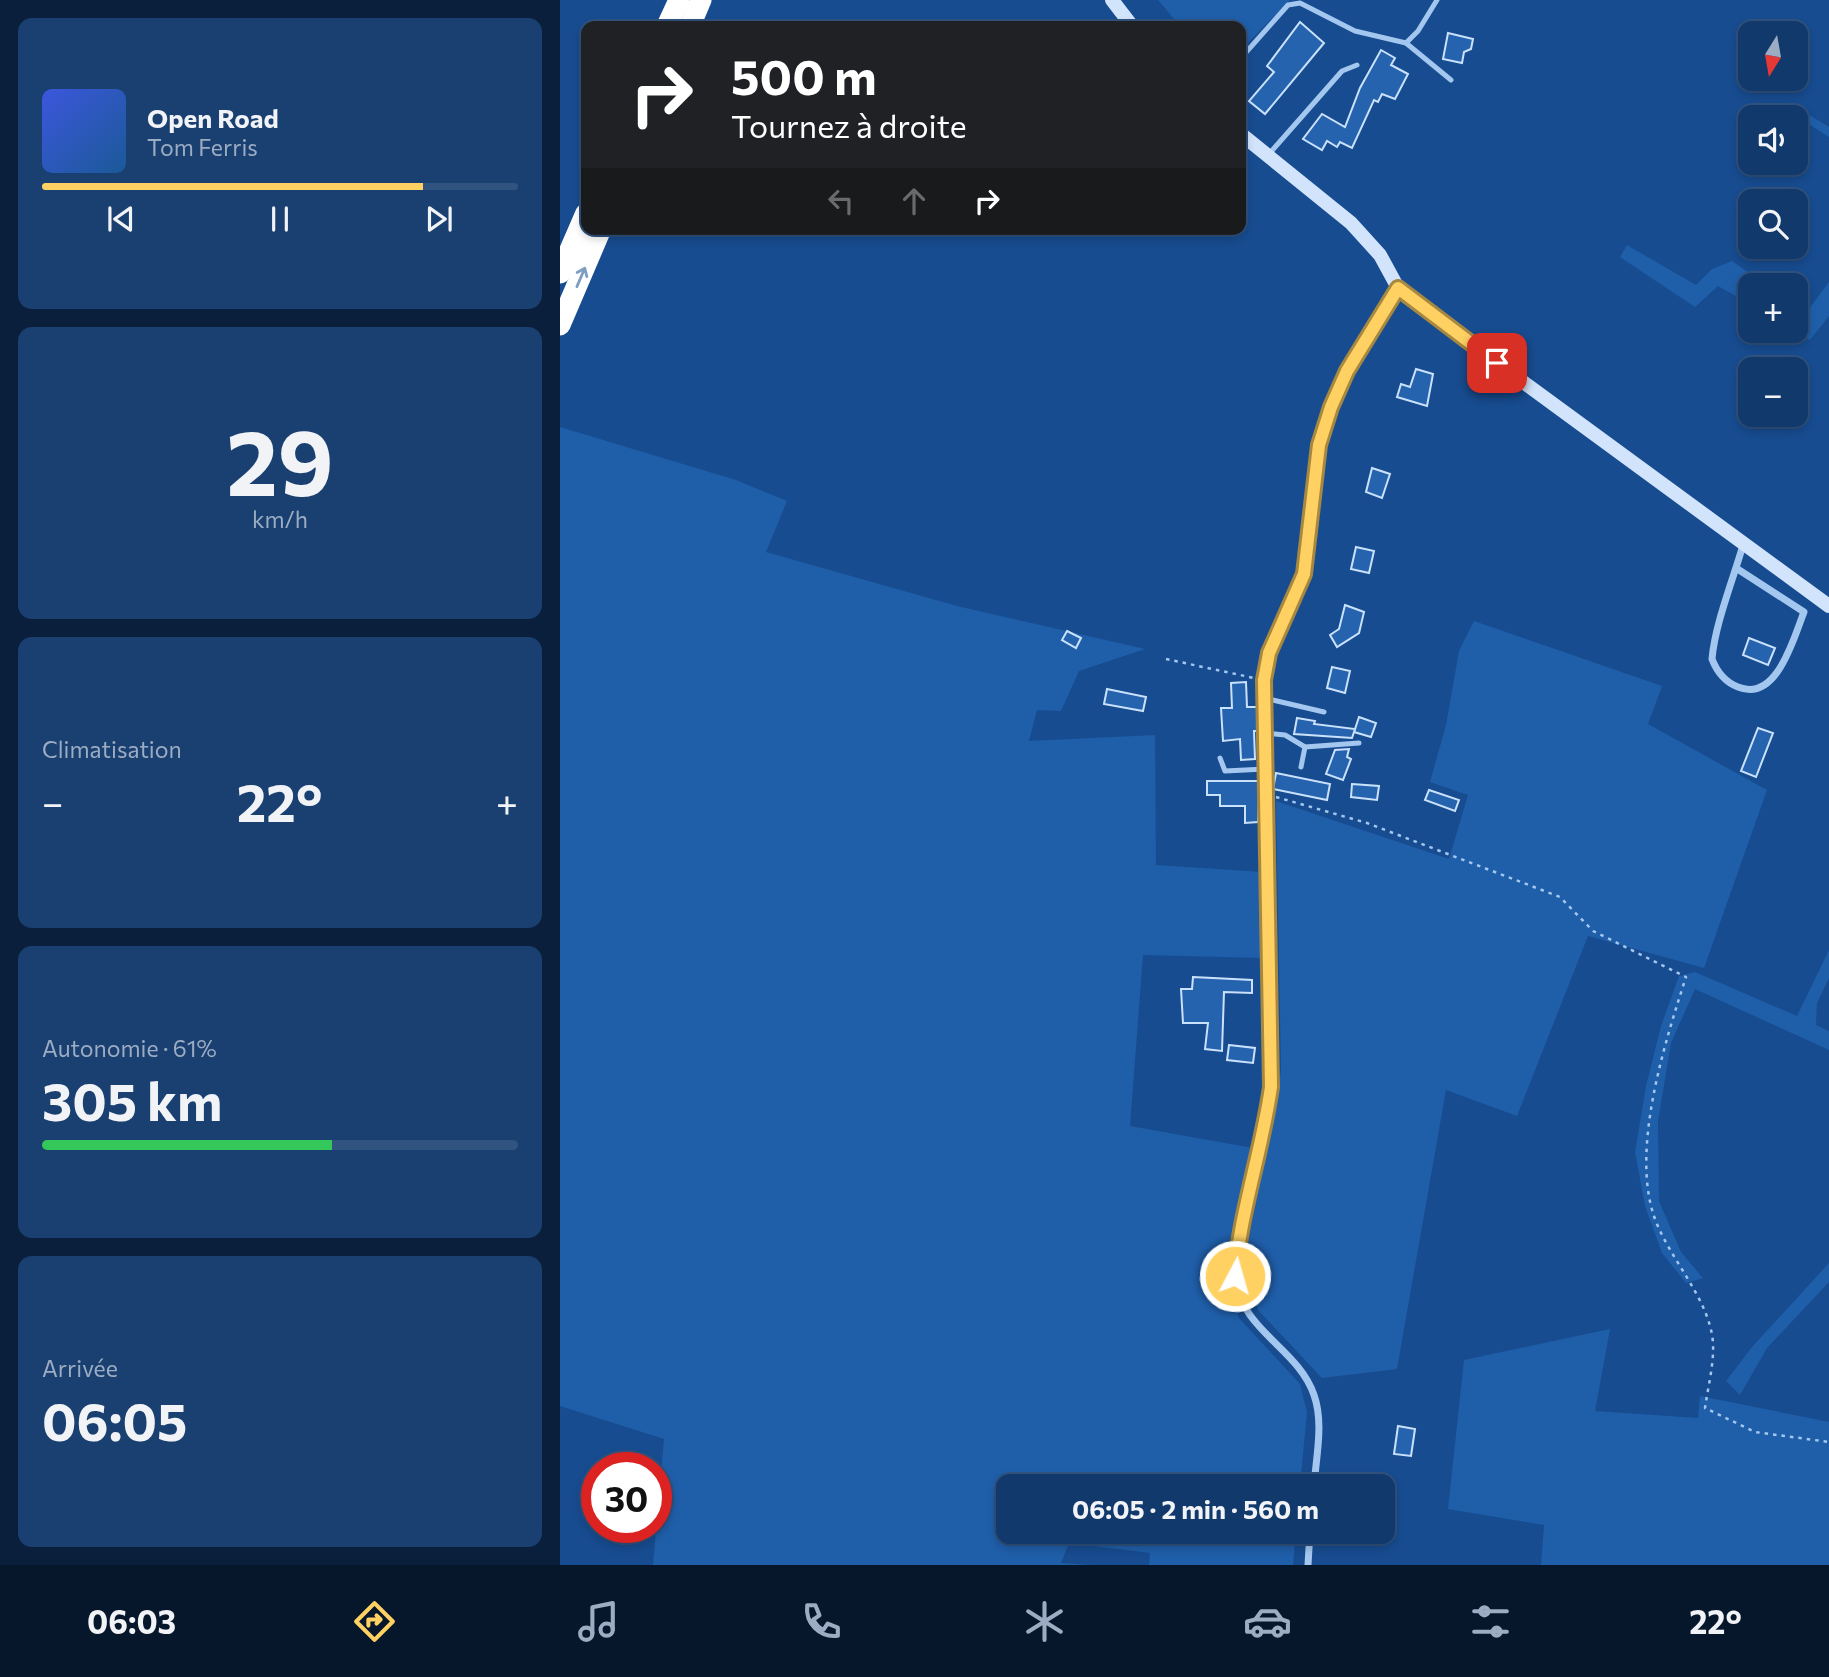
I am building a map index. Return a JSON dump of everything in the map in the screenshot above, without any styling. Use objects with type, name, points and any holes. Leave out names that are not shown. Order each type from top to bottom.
[{"type":"highway","points":[[669,21],[679,0]]},
{"type":"highway","points":[[692,21],[701,0]]},
{"type":"highway","points":[[560,273],[581,225]]},
{"type":"highway","points":[[560,325],[598,235]]},
{"type":"street","points":[[1112,0],[1128,21]]},
{"type":"street","points":[[1246,138],[1351,223],[1380,255],[1398,288],[1829,606]]},
{"type":"street","points":[[1315,1474],[1319,1419],[1314,1395],[1301,1370],[1259,1330],[1242,1304],[1235,1276],[1237,1248],[1266,1123],[1271,1087],[1264,680],[1269,653],[1304,574],[1319,445],[1331,407],[1347,371],[1398,288]]},
{"type":"street","points":[[1736,568],[1804,612],[1775,675],[1752,689],[1738,687],[1727,680],[1712,659],[1736,568],[1743,545]]},
{"type":"street","points":[[1308,1565],[1309,1544]]},
{"type":"lane","points":[[1406,43],[1423,24],[1437,0]]},
{"type":"lane","points":[[1246,52],[1288,5],[1300,3],[1355,31],[1406,43],[1451,80]]},
{"type":"lane","points":[[1267,157],[1342,71],[1357,65]]},
{"type":"lane","points":[[1264,698],[1324,712]]},
{"type":"lane","points":[[1264,733],[1285,735],[1305,747],[1359,743]]},
{"type":"lane","points":[[1301,767],[1305,747]]},
{"type":"lane","points":[[1220,758],[1225,771],[1265,769]]},
{"type":"path","points":[[1166,659],[1264,680]]},
{"type":"path","points":[[1266,794],[1367,823],[1560,897],[1593,930],[1686,977],[1666,1039],[1652,1105],[1646,1184],[1653,1214],[1668,1248],[1709,1319],[1713,1344],[1705,1408],[1755,1432],[1829,1442]]},
{"type":"shaded area","points":[[1158,0],[1290,0],[1246,45],[1246,21],[1176,21]]},
{"type":"shaded area","points":[[1808,114],[1829,127],[1829,137],[1808,124]]},
{"type":"shaded area","points":[[1627,245],[1696,285],[1712,269],[1732,261],[1749,273],[1738,273],[1738,297],[1718,286],[1695,307],[1620,257]]},
{"type":"shaded area","points":[[1829,282],[1829,316],[1810,340],[1808,310]]},
{"type":"shaded area","points":[[560,427],[736,480],[787,501],[766,552],[957,606],[1145,649],[1079,671],[1061,711],[1037,710],[1029,741],[1155,735],[1156,865],[1263,872],[1263,958],[1143,955],[1130,1126],[1253,1148],[1226,1259],[1227,1279],[1239,1318],[1300,1384],[1307,1412],[1301,1474],[996,1474],[996,1544],[1069,1544],[1061,1563],[1091,1565],[653,1565],[655,1543],[672,1543],[672,1452],[663,1452],[664,1439],[560,1406]]},
{"type":"shaded area","points":[[1474,621],[1662,686],[1648,724],[1767,790],[1704,968],[1588,936],[1517,1116],[1446,1090],[1397,1369],[1322,1378],[1258,1310],[1247,1278],[1248,1244],[1281,1071],[1276,801],[1449,859],[1468,795],[1430,782],[1446,725],[1459,651]]},
{"type":"shaded area","points":[[1829,950],[1829,978],[1817,1003],[1816,1025],[1829,1031],[1829,1050],[1695,989],[1671,1043],[1658,1121],[1659,1201],[1681,1252],[1703,1278],[1686,1283],[1662,1253],[1645,1206],[1635,1152],[1646,1086],[1661,1026],[1679,976],[1695,972],[1797,1016]]},
{"type":"shaded area","points":[[1829,1263],[1829,1282],[1767,1348],[1740,1395],[1726,1381],[1752,1347]]},
{"type":"shaded area","points":[[1610,1329],[1595,1411],[1698,1418],[1700,1396],[1829,1422],[1829,1565],[1541,1565],[1544,1525],[1448,1509],[1464,1360]]},
{"type":"shaded area","points":[[1077,1544],[1295,1544],[1293,1565],[1149,1565],[1150,1553]]},
{"type":"building","points":[[1300,22],[1324,43],[1265,114],[1249,101],[1274,72],[1267,66]]},
{"type":"building","points":[[1448,33],[1473,39],[1471,49],[1464,52],[1462,63],[1443,59]]},
{"type":"building","points":[[1381,50],[1395,58],[1391,65],[1408,74],[1395,99],[1382,94],[1378,102],[1374,100],[1352,148],[1340,142],[1337,147],[1327,141],[1322,150],[1303,139],[1322,114],[1345,127],[1360,88]]},
{"type":"building","points":[[1416,369],[1433,374],[1427,406],[1397,397],[1401,384],[1410,387]]},
{"type":"building","points":[[1372,468],[1390,474],[1382,498],[1366,492]]},
{"type":"building","points":[[1356,547],[1374,551],[1369,573],[1351,569]]},
{"type":"building","points":[[1345,605],[1364,612],[1359,633],[1337,647],[1330,635],[1339,629]]},
{"type":"building","points":[[1067,631],[1081,638],[1076,648],[1062,640]]},
{"type":"building","points":[[1749,638],[1775,648],[1768,665],[1743,655]]},
{"type":"building","points":[[1332,667],[1350,671],[1345,693],[1327,688]]},
{"type":"building","points":[[1246,682],[1247,707],[1258,707],[1259,731],[1254,731],[1255,759],[1241,760],[1240,739],[1223,741],[1221,708],[1232,708],[1231,683]]},
{"type":"building","points":[[1107,689],[1146,697],[1143,711],[1104,704]]},
{"type":"building","points":[[1359,717],[1376,723],[1371,737],[1354,732]]},
{"type":"building","points":[[1297,718],[1315,721],[1314,724],[1355,729],[1352,738],[1294,734]]},
{"type":"building","points":[[1758,728],[1773,733],[1756,777],[1741,771]]},
{"type":"building","points":[[1349,749],[1347,757],[1351,759],[1343,780],[1326,774],[1335,750]]},
{"type":"building","points":[[1276,773],[1330,784],[1327,800],[1273,789]]},
{"type":"building","points":[[1207,781],[1260,781],[1258,822],[1245,823],[1245,806],[1220,806],[1220,795],[1207,795]]},
{"type":"building","points":[[1352,784],[1379,786],[1377,800],[1351,797]]},
{"type":"building","points":[[1429,790],[1459,800],[1455,811],[1425,800]]},
{"type":"building","points":[[1193,977],[1252,980],[1252,993],[1224,992],[1222,1051],[1205,1049],[1208,1023],[1183,1023],[1181,989],[1192,989]]},
{"type":"building","points":[[1229,1045],[1255,1048],[1253,1063],[1227,1060]]},
{"type":"building","points":[[1398,1426],[1415,1429],[1411,1456],[1394,1454]]},
{"type":"route","points":[[1235,1276],[1237,1248],[1266,1123],[1271,1087],[1264,680],[1269,653],[1304,574],[1319,445],[1331,407],[1347,371],[1398,288],[1497,363]]}]
